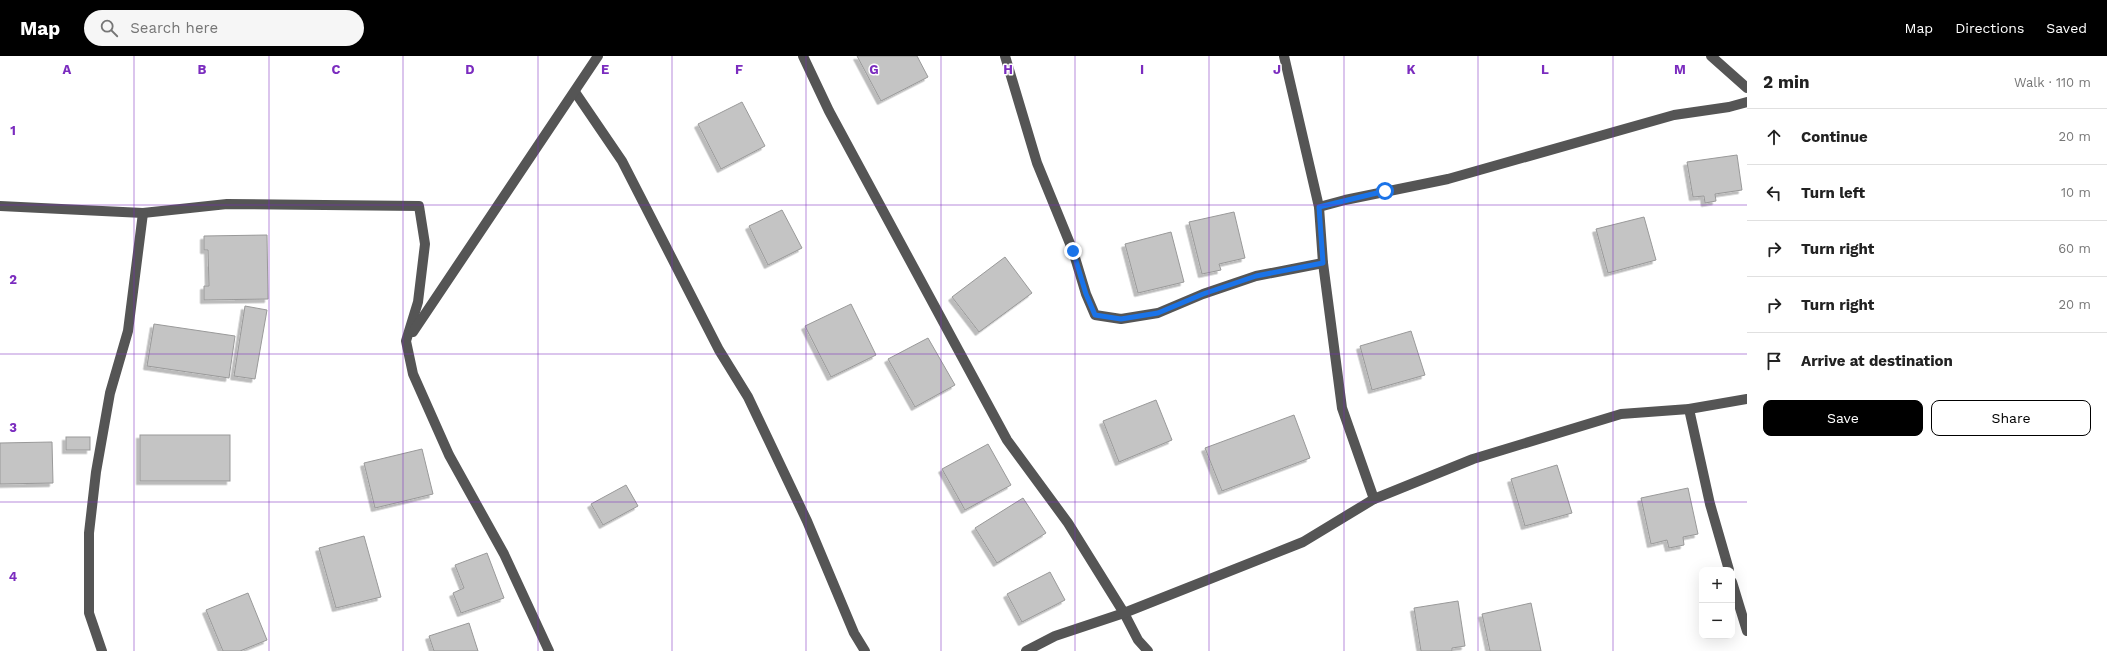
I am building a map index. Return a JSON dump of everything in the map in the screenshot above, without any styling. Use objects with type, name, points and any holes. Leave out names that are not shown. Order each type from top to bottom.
[{"type":"street","points":[[406,341],[598,56]]},
{"type":"street","points":[[1005,56],[1037,163],[1073,251],[1086,294],[1095,315],[1121,319],[1158,313],[1203,294],[1256,276],[1323,263]]},
{"type":"street","points":[[1284,56],[1319,207],[1323,263],[1342,408],[1374,499]]},
{"type":"street","points":[[1711,56],[1747,88]]},
{"type":"street","points":[[805,57],[850,150],[1007,440],[1068,522],[1124,613],[1138,640],[1148,651]]},
{"type":"street","points":[[575,92],[622,161],[719,350],[748,397],[807,521],[854,633],[866,651]]},
{"type":"street","points":[[1319,207],[1345,200],[1448,179],[1674,115],[1729,107],[1747,102]]},
{"type":"street","points":[[0,206],[143,212],[227,204],[419,206],[425,244],[418,302],[406,341],[413,374],[449,454],[504,554],[549,651]]},
{"type":"street","points":[[102,651],[89,613],[89,533],[96,472],[110,393],[128,331],[143,212]]},
{"type":"street","points":[[1026,651],[1055,636],[1124,613],[1303,542],[1374,499],[1473,460],[1621,414],[1689,409],[1747,399]]},
{"type":"street","points":[[1689,409],[1710,504],[1728,567]]},
{"type":"street","points":[[1735,592],[1747,631]]},
{"type":"building","points":[[857,56],[917,56],[928,77],[881,101]]},
{"type":"building","points":[[742,102],[765,146],[721,169],[698,124]]},
{"type":"building","points":[[1737,155],[1742,190],[1715,194],[1716,201],[1705,203],[1704,196],[1693,197],[1687,162]]},
{"type":"building","points":[[782,210],[802,248],[768,265],[749,226]]},
{"type":"building","points":[[1234,212],[1245,258],[1219,264],[1221,270],[1202,274],[1189,222]]},
{"type":"building","points":[[1644,217],[1656,260],[1608,273],[1596,229]]},
{"type":"building","points":[[1171,232],[1184,282],[1138,293],[1125,244]]},
{"type":"building","points":[[267,235],[268,299],[204,300],[204,286],[209,286],[208,250],[204,250],[204,236]]},
{"type":"building","points":[[1005,257],[1032,293],[979,332],[952,297]]},
{"type":"building","points":[[851,304],[876,355],[831,377],[805,326]]},
{"type":"building","points":[[245,306],[267,310],[255,379],[234,376]]},
{"type":"building","points":[[154,324],[235,336],[229,378],[147,366]]},
{"type":"building","points":[[1411,331],[1425,375],[1372,390],[1360,346]]},
{"type":"building","points":[[928,338],[955,385],[915,407],[888,359]]},
{"type":"building","points":[[1156,400],[1172,440],[1119,462],[1103,421]]},
{"type":"building","points":[[1294,415],[1310,458],[1222,491],[1205,448]]},
{"type":"building","points":[[140,435],[230,435],[230,481],[140,481]]},
{"type":"building","points":[[66,437],[90,437],[90,450],[66,450]]},
{"type":"building","points":[[52,442],[53,483],[0,484],[0,443]]},
{"type":"building","points":[[988,444],[1011,485],[965,510],[942,469]]},
{"type":"building","points":[[422,449],[433,494],[375,508],[364,463]]},
{"type":"building","points":[[1557,465],[1572,513],[1525,526],[1511,479]]},
{"type":"building","points":[[626,485],[638,506],[603,525],[591,504]]},
{"type":"building","points":[[1688,488],[1698,534],[1683,537],[1684,545],[1669,548],[1667,540],[1651,544],[1641,498]]},
{"type":"building","points":[[1023,498],[1046,533],[997,563],[975,528]]},
{"type":"building","points":[[364,536],[381,597],[336,608],[319,548]]},
{"type":"building","points":[[487,553],[504,598],[461,613],[453,593],[464,588],[455,565]]},
{"type":"building","points":[[1050,572],[1065,600],[1022,622],[1007,594]]},
{"type":"building","points":[[248,593],[267,640],[240,651],[223,651],[206,610]]},
{"type":"building","points":[[1458,601],[1465,646],[1452,648],[1452,651],[1421,651],[1414,608]]},
{"type":"building","points":[[1531,603],[1541,651],[1490,651],[1482,614]]},
{"type":"building","points":[[469,623],[478,651],[434,651],[429,636]]},
{"type":"route","points":[[1073,251],[1086,294],[1095,315],[1121,319],[1158,313],[1203,294],[1256,276],[1323,263],[1319,207],[1385,191]]}]
